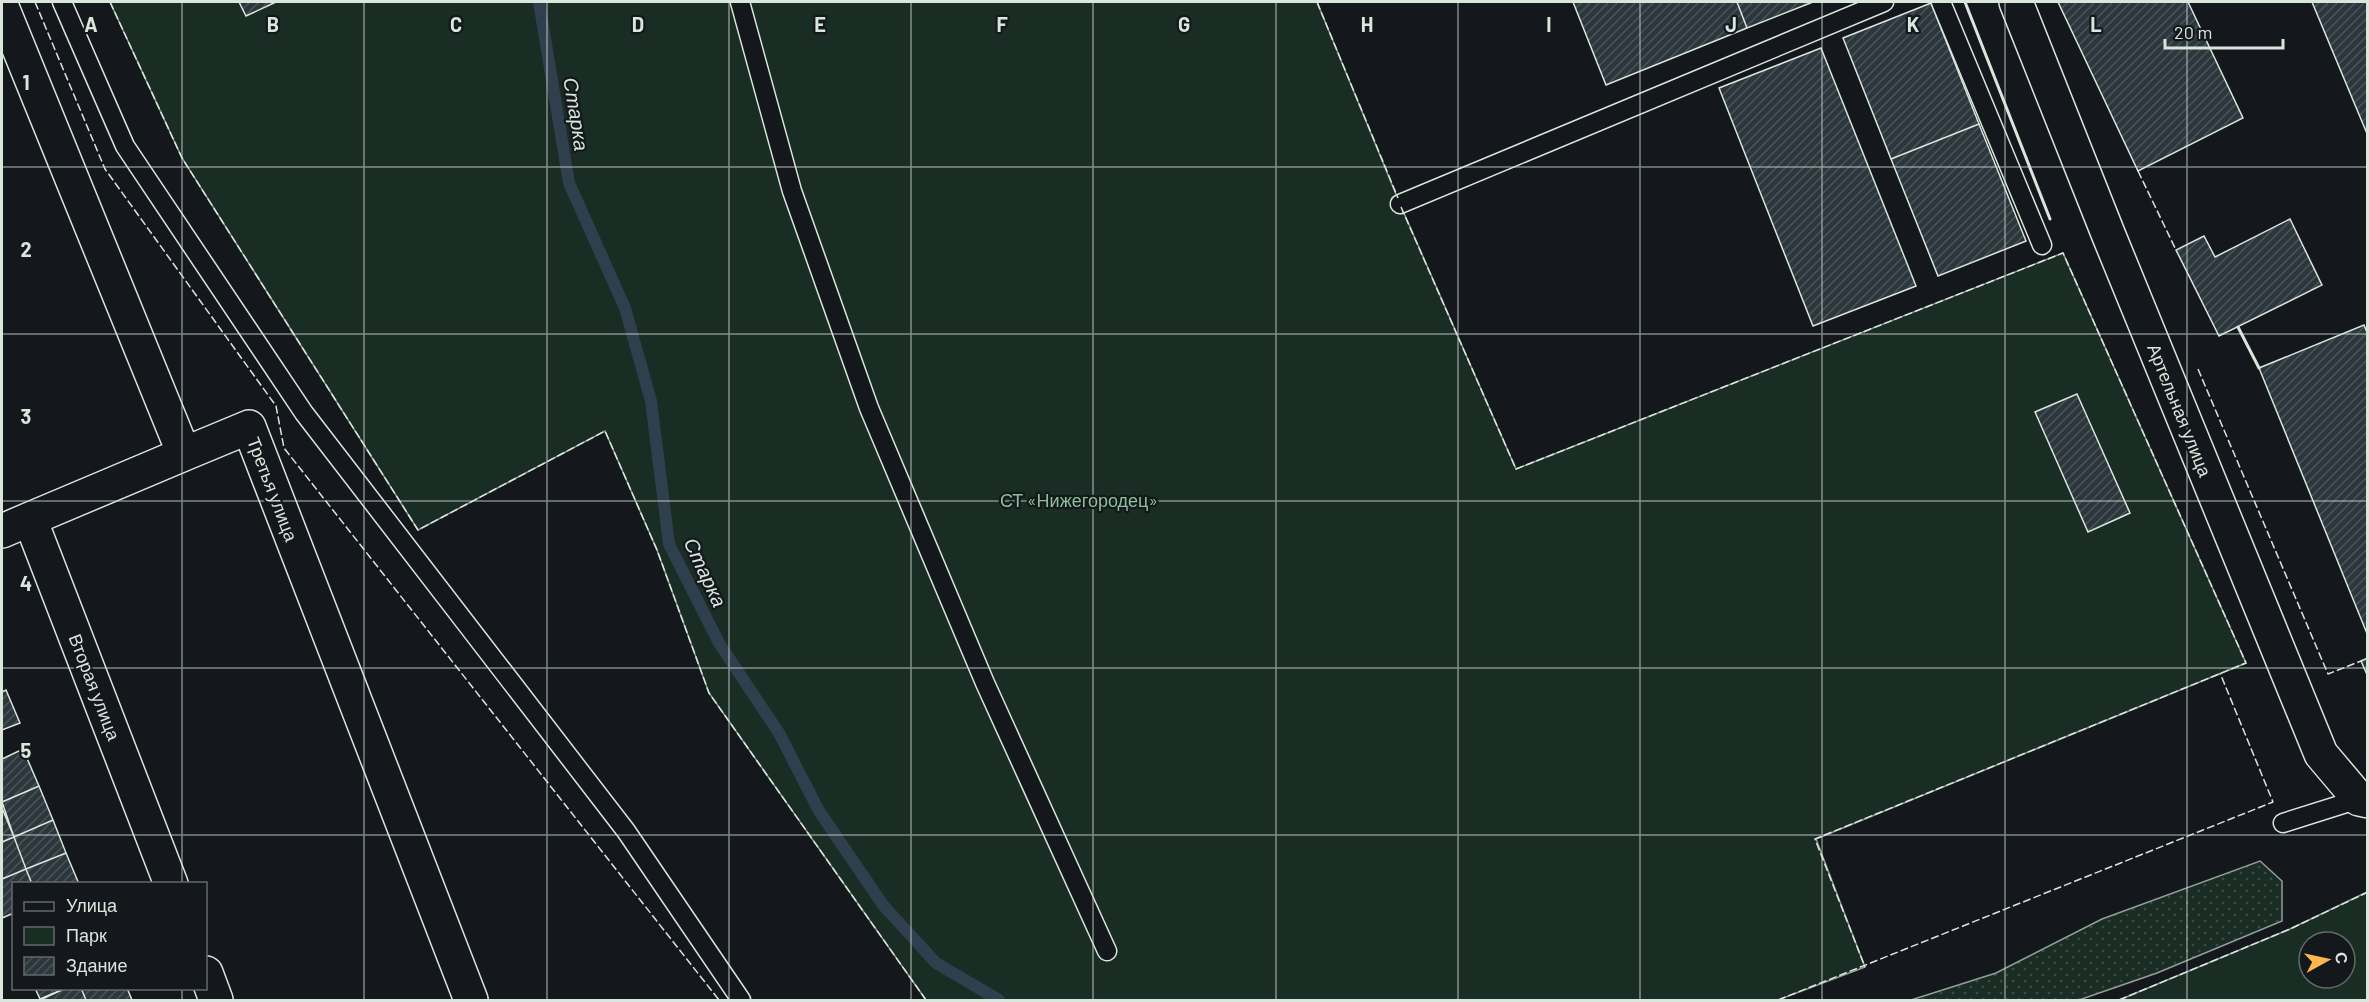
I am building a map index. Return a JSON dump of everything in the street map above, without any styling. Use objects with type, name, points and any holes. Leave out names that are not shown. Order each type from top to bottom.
[{"type":"street","name":"Артельная улица","points":[[2016,2],[2321,754],[2363,800]]},
{"type":"street","points":[[2,6],[184,454],[16,525]]},
{"type":"street","name":"Третья улица","points":[[184,454],[249,427],[471,1000]]},
{"type":"street","name":"Вторая улица","points":[[16,525],[170,882]]},
{"type":"street","points":[[207,976],[216,1000]]},
{"type":"lane","points":[[62,2],[125,146],[297,403],[324,442],[626,831],[741,1000]]},
{"type":"lane","points":[[740,2],[792,191],[869,408],[985,683],[1107,951]]},
{"type":"lane","points":[[1400,204],[1884,2]]},
{"type":"lane","points":[[1941,2],[2042,245]]},
{"type":"lane","points":[[2283,823],[2363,800]]},
{"type":"green space","name":"СТ «Нижегородец»","points":[[110,2],[1317,2],[1400,204],[1516,469],[2063,253],[2246,663],[1816,839],[1865,967],[1778,1000],[926,1000],[709,693],[657,550],[605,431],[418,530],[182,158]]},
{"type":"green space","points":[[2260,861],[2282,881],[2282,921],[2157,973],[2079,1000],[1911,1000],[1996,973],[2102,919]]},
{"type":"green space","points":[[2367,892],[2367,1000],[2119,1000],[2290,929]]},
{"type":"building","points":[[239,2],[276,2],[246,16]]},
{"type":"building","points":[[1573,2],[1737,2],[1747,28],[1606,85]]},
{"type":"building","points":[[1737,2],[1813,2],[1747,28]]},
{"type":"building","points":[[2058,2],[2188,2],[2243,118],[2138,171]]},
{"type":"building","points":[[2312,2],[2368,2],[2368,136]]},
{"type":"building","points":[[1931,3],[1979,124],[1891,159],[1843,38]]},
{"type":"building","points":[[1821,48],[1916,286],[1813,326],[1719,88]]},
{"type":"building","points":[[1979,124],[2026,241],[1938,276],[1891,159]]},
{"type":"building","points":[[2290,219],[2322,285],[2219,336],[2176,250],[2204,236],[2215,257]]},
{"type":"building","points":[[2364,325],[2368,335],[2368,636],[2259,368]]},
{"type":"building","points":[[2077,394],[2130,513],[2088,532],[2035,412]]},
{"type":"building","points":[[2368,658],[2368,677],[2361,661]]},
{"type":"building","points":[[6,690],[20,723],[2,730],[2,692]]},
{"type":"building","points":[[23,749],[39,786],[2,802],[2,759]]},
{"type":"building","points":[[39,786],[53,820],[14,837],[2,802]]},
{"type":"building","points":[[2,808],[14,837],[2,842]]},
{"type":"building","points":[[53,820],[66,853],[26,869],[14,837]]},
{"type":"building","points":[[14,837],[26,869],[2,879],[2,842]]},
{"type":"building","points":[[66,853],[78,882],[31,882],[26,869]]},
{"type":"building","points":[[26,869],[31,882],[12,882],[12,914],[2,918],[2,879]]},
{"type":"building","points":[[36,990],[61,990],[40,999]]},
{"type":"building","points":[[62,990],[82,990],[86,1000],[40,1000]]},
{"type":"building","points":[[82,990],[128,990],[132,1000],[86,1000]]},
{"type":"waterway","name":"Старка","points":[[539,2],[569,183],[625,308],[651,401],[669,544],[719,643],[779,733],[819,811],[883,905],[936,963],[999,1000]]},
{"type":"fence","points":[[35,2],[105,169],[276,406],[284,448],[719,1000]]},
{"type":"fence","points":[[110,2],[182,158],[418,530],[605,431],[657,550],[709,693],[926,1000]]},
{"type":"fence","points":[[1317,2],[1398,198]]},
{"type":"fence","points":[[2138,171],[2176,250]]},
{"type":"fence","points":[[1401,207],[1516,469],[2063,253],[2246,663],[1815,839],[1865,967]]},
{"type":"fence","points":[[2198,369],[2328,674],[2361,661]]},
{"type":"fence","points":[[1778,1000],[2273,802],[2220,673]]},
{"type":"fence","points":[[2119,1000],[2290,929],[2368,892]]},
{"type":"wall","points":[[1965,2],[2050,219]]},
{"type":"wall","points":[[2238,327],[2259,368]]}]
